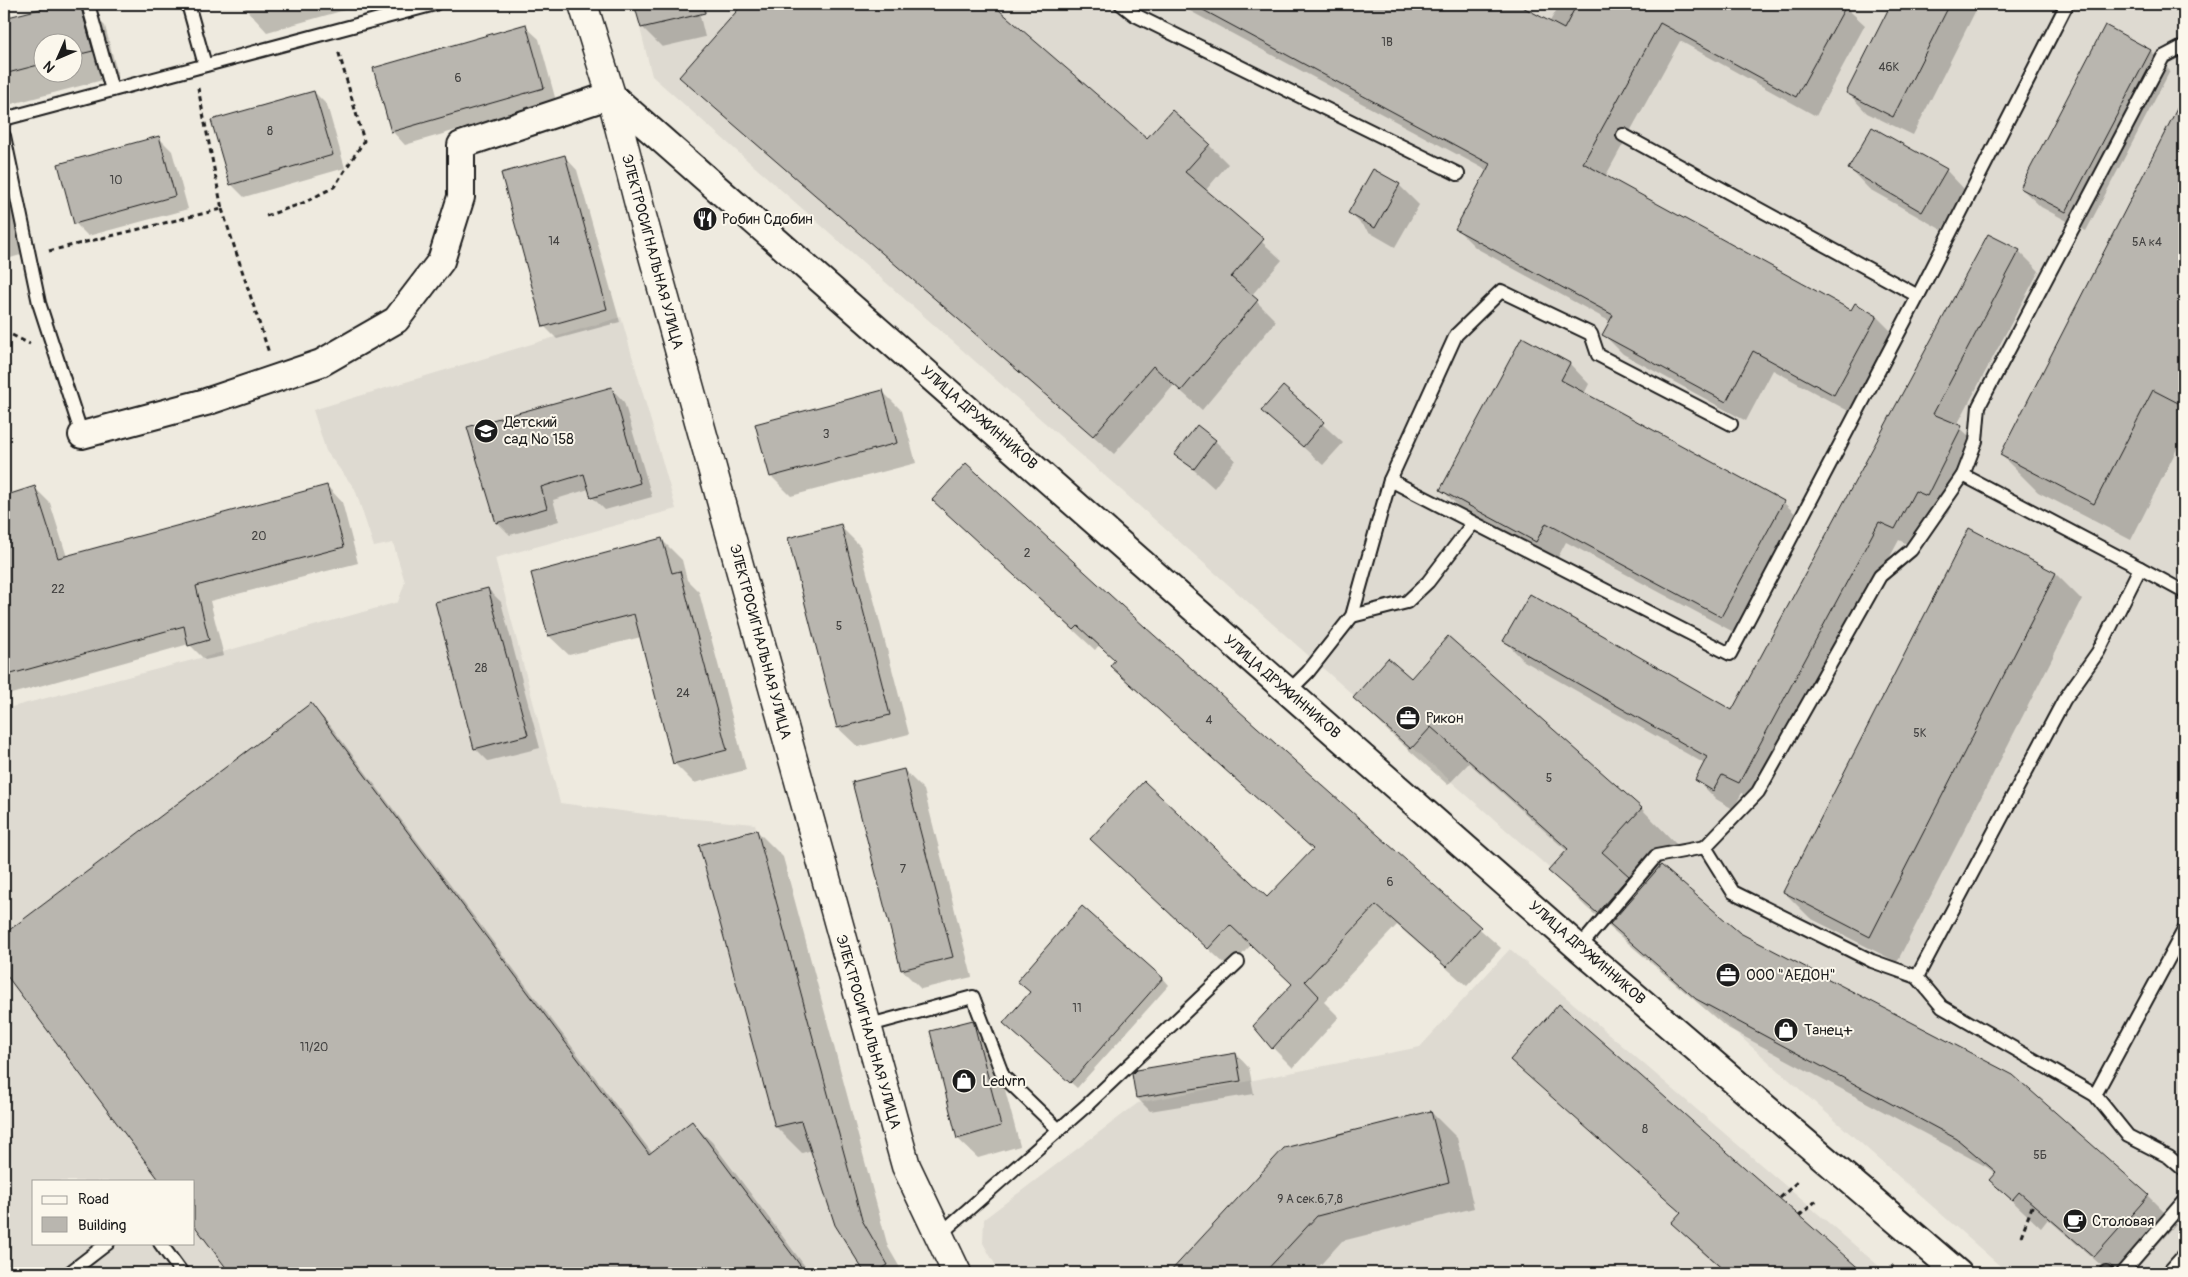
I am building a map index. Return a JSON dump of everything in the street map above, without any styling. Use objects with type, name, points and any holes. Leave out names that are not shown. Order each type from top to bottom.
[{"type":"street","name":"ЭЛЕКТРОСИГНАЛЬНАЯ УЛИЦА","points":[[583,4],[611,95],[642,216],[906,1166],[957,1273]]},
{"type":"street","points":[[82,435],[206,402],[321,363],[396,320],[441,261],[461,198],[461,145],[611,95]]},
{"type":"street","name":"УЛИЦА ДРУЖИННИКОВ","points":[[611,95],[1579,948],[1958,1273]]},
{"type":"lane","points":[[88,4],[112,90]]},
{"type":"lane","points":[[188,4],[200,66]]},
{"type":"lane","points":[[4,119],[434,4]]},
{"type":"lane","points":[[1121,4],[1135,15],[1458,174]]},
{"type":"lane","points":[[1390,480],[1730,654],[1918,296],[2066,4]]},
{"type":"lane","points":[[1579,948],[1656,856],[1705,847],[1758,792],[1880,576],[1911,550],[1963,475],[1976,441],[1979,406],[2163,57],[2184,46]]},
{"type":"lane","points":[[1623,135],[1918,296]]},
{"type":"lane","points":[[4,136],[39,304],[82,435]]},
{"type":"lane","points":[[1288,692],[1308,672],[1352,616],[1390,480],[1456,335],[1501,291],[1592,334],[1598,356],[1731,424]]},
{"type":"lane","points":[[1963,475],[2184,592]]},
{"type":"lane","points":[[1352,616],[1407,602],[1428,582],[1473,522]]},
{"type":"lane","points":[[1917,977],[2064,700],[2098,652],[2140,568]]},
{"type":"lane","points":[[1705,847],[1733,892],[1872,961],[1917,977],[1942,1007],[2095,1095],[2128,1136],[2169,1157],[2184,1170]]},
{"type":"lane","points":[[2095,1095],[2184,930]]},
{"type":"lane","points":[[938,1236],[1059,1130],[1238,962]]},
{"type":"lane","points":[[866,1026],[973,997],[1004,1076],[1059,1130]]},
{"type":"lane","points":[[2122,1273],[2184,1201]]},
{"type":"lane","points":[[69,1273],[107,1244]]},
{"type":"lane","points":[[161,1244],[182,1273]]},
{"type":"lane","points":[[2168,1273],[2184,1255]]},
{"type":"path","points":[[266,216],[304,203],[334,187],[364,141],[332,30]]},
{"type":"path","points":[[200,66],[222,209],[277,378]]},
{"type":"path","points":[[29,256],[222,209]]},
{"type":"path","points":[[1780,1198],[1797,1182]]},
{"type":"path","points":[[1800,1216],[1817,1200]]},
{"type":"path","points":[[2022,1236],[2033,1204]]},
{"type":"path","points":[[1885,1273],[1893,1266]]},
{"type":"shaded area","points":[[634,4],[2184,4],[2184,1273],[2008,1273],[652,76]]},
{"type":"shaded area","points":[[621,317],[676,509],[495,558],[560,803],[660,816],[755,824],[862,1220],[892,1273],[4,1273],[4,709],[212,655],[398,602],[405,582],[393,543],[374,547],[355,489],[326,451],[313,410]]},
{"type":"shaded area","points":[[1510,949],[1887,1273],[1000,1273],[983,1243],[984,1219],[1138,1103],[1420,1047]]},
{"type":"building","points":[[60,4],[80,4],[93,51],[82,54],[82,32],[32,32],[32,67],[4,74],[4,18]]},
{"type":"building","points":[[634,4],[704,4],[705,13],[641,28]]},
{"type":"building","points":[[743,4],[992,4],[1147,138],[1172,110],[1210,144],[1185,172],[1264,239],[1231,277],[1258,300],[1181,391],[1153,366],[1093,436],[679,77]]},
{"type":"building","points":[[1192,4],[1517,4],[1564,29],[1577,4],[1847,4],[1796,97],[1660,23],[1583,163],[1851,310],[1855,303],[1877,316],[1834,395],[1753,351],[1726,402],[1602,335],[1613,315],[1455,229],[1490,164]]},
{"type":"building","points":[[1891,4],[1950,4],[1893,117],[1846,93]]},
{"type":"building","points":[[526,24],[544,88],[391,132],[373,68]]},
{"type":"building","points":[[2105,25],[2151,50],[2066,212],[2020,188]]},
{"type":"building","points":[[314,91],[333,155],[230,185],[211,120]]},
{"type":"building","points":[[2184,95],[2184,406],[2153,390],[2094,504],[2000,455]]},
{"type":"building","points":[[1872,127],[1947,169],[1922,212],[1848,169]]},
{"type":"building","points":[[159,136],[175,196],[74,224],[58,164]]},
{"type":"building","points":[[565,155],[607,309],[543,327],[501,173]]},
{"type":"building","points":[[1373,169],[1400,184],[1375,228],[1348,213]]},
{"type":"building","points":[[1988,234],[2020,250],[1933,414],[1962,426],[1927,496],[1915,491],[1895,529],[1879,522],[1739,783],[1722,775],[1713,791],[1695,780],[1707,757],[1503,641],[1530,594],[1732,710]]},
{"type":"building","points":[[1522,337],[1570,363],[1561,380],[1784,501],[1721,617],[1546,523],[1536,542],[1440,490]]},
{"type":"building","points":[[1283,386],[1324,422],[1303,447],[1261,411]]},
{"type":"building","points":[[612,387],[640,483],[591,498],[584,474],[541,487],[547,508],[496,523],[467,427]]},
{"type":"building","points":[[883,390],[897,443],[770,477],[755,424]]},
{"type":"building","points":[[1197,425],[1216,440],[1194,469],[1174,455]]},
{"type":"building","points":[[966,463],[1145,627],[1481,927],[1446,967],[1376,905],[1305,981],[1319,996],[1272,1049],[1253,1026],[1292,984],[1230,925],[1208,949],[1090,839],[1144,781],[1267,897],[1313,849],[1110,666],[1115,660],[1078,626],[1074,630],[932,500]]},
{"type":"building","points":[[327,485],[344,547],[196,586],[209,640],[188,646],[184,626],[4,676],[4,496],[35,486],[58,558]]},
{"type":"building","points":[[841,524],[890,715],[837,728],[788,538]]},
{"type":"building","points":[[1969,528],[2056,573],[1870,937],[1783,892]]},
{"type":"building","points":[[662,538],[672,573],[680,571],[727,750],[673,764],[634,614],[548,636],[531,573]]},
{"type":"building","points":[[488,588],[528,735],[474,749],[435,602]]},
{"type":"building","points":[[1448,636],[1642,808],[1602,852],[1629,876],[1597,913],[1548,871],[1568,849],[1431,727],[1411,749],[1353,698],[1388,658],[1411,678]]},
{"type":"building","points":[[311,703],[649,1154],[692,1121],[806,1273],[230,1273],[195,1226],[195,1180],[159,1180],[4,972],[4,934]]},
{"type":"building","points":[[904,769],[953,957],[901,970],[852,782]]},
{"type":"building","points":[[757,830],[862,1220],[888,1265],[873,1273],[865,1273],[835,1225],[801,1121],[775,1127],[699,845]]},
{"type":"building","points":[[1661,865],[1740,933],[2013,1075],[2149,1195],[2094,1257],[2019,1192],[2012,1200],[1989,1180],[1996,1172],[1957,1139],[1696,999],[1610,924]]},
{"type":"building","points":[[1082,906],[1163,978],[1070,1083],[1003,1023],[1030,992],[1017,981]]},
{"type":"building","points":[[1559,1004],[1864,1273],[1727,1273],[1671,1223],[1681,1212],[1510,1060]]},
{"type":"building","points":[[973,1020],[1001,1126],[957,1139],[930,1031]]},
{"type":"building","points":[[1236,1053],[1241,1081],[1136,1098],[1132,1074],[1136,1070]]},
{"type":"building","points":[[1431,1111],[1449,1182],[1317,1216],[1264,1273],[1169,1273],[1284,1148]]},
{"type":"place","name":"Робин Сдобин","points":[[705,219]]},
{"type":"place","name":"Детский сад № 158","points":[[486,431]]},
{"type":"place","name":"Рикон","points":[[1408,718]]},
{"type":"place","name":"ООО \"АЕДОН\"","points":[[1728,975]]},
{"type":"place","name":"Танец+","points":[[1786,1030]]},
{"type":"place","name":"Ledvrn","points":[[964,1081]]},
{"type":"place","name":"Столовая","points":[[2075,1221]]}]
